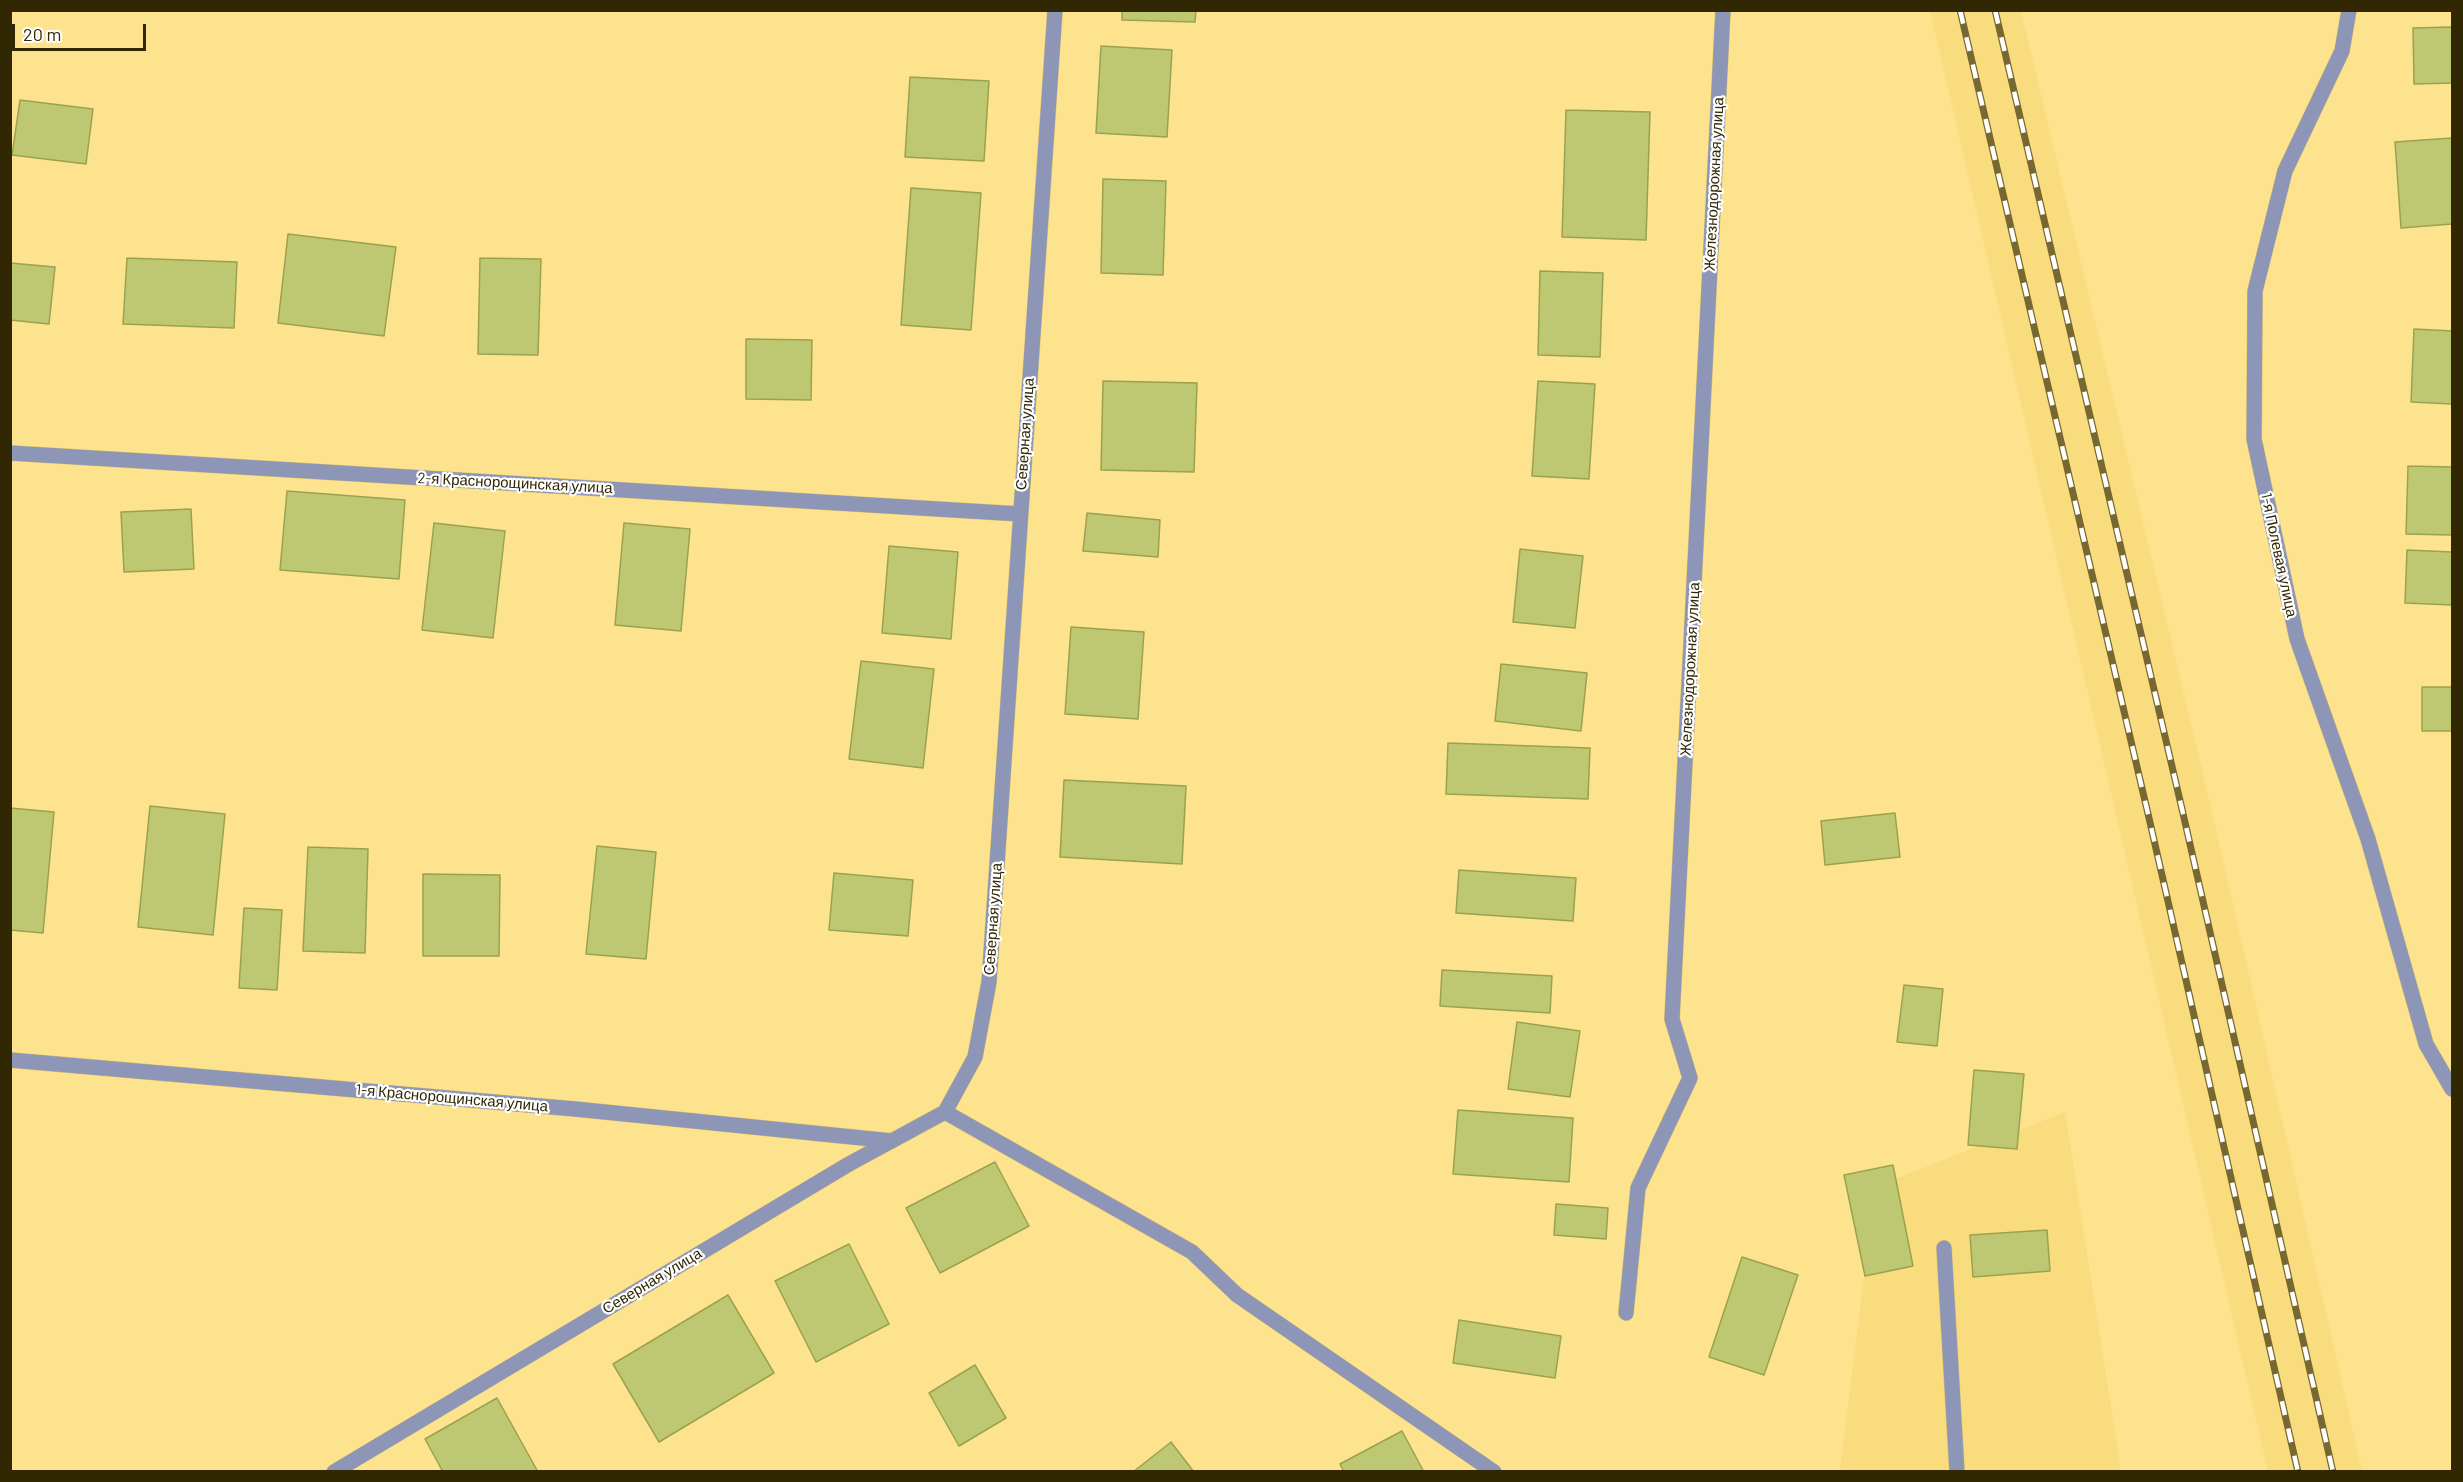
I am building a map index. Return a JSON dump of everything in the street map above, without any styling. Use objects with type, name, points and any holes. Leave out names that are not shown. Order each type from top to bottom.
[{"type":"street","name":"Северная улица","points":[[334,1472],[892,1141],[945,1112],[975,1057],[989,982],[1055,10]]},
{"type":"street","name":"Железнодорожная улица","points":[[1626,1313],[1638,1188],[1690,1078],[1672,1019],[1723,10]]},
{"type":"street","name":"1-я Полевая улица","points":[[2349,10],[2342,51],[2285,171],[2255,291],[2254,439],[2297,639],[2368,839],[2426,1044],[2452,1089]]},
{"type":"street","name":"2-я Краснорощинская улица","points":[[10,453],[1020,514]]},
{"type":"street","name":"1-я Краснорощинская улица","points":[[10,1060],[587,1110],[892,1141]]},
{"type":"street","points":[[945,1112],[1192,1252],[1237,1294],[1494,1472]]},
{"type":"street","points":[[1944,1248],[1957,1472]]},
{"type":"shaded area","points":[[1930,11],[2021,11],[2209,799],[2362,1471],[2268,1471]]},
{"type":"shaded area","points":[[2065,1112],[2121,1471],[1840,1472],[1875,1187]]},
{"type":"building","points":[[1122,10],[1196,10],[1195,22],[1122,20]]},
{"type":"building","points":[[2452,27],[2452,83],[2414,84],[2413,28]]},
{"type":"building","points":[[1101,46],[1172,50],[1167,137],[1096,133]]},
{"type":"building","points":[[910,77],[989,81],[984,161],[905,157]]},
{"type":"building","points":[[20,100],[93,109],[86,164],[12,155]]},
{"type":"building","points":[[1566,110],[1650,112],[1646,240],[1562,237]]},
{"type":"building","points":[[2452,138],[2452,224],[2401,228],[2395,142]]},
{"type":"building","points":[[1103,179],[1166,181],[1163,275],[1101,273]]},
{"type":"building","points":[[911,188],[981,193],[971,330],[901,325]]},
{"type":"building","points":[[288,234],[396,247],[384,336],[278,323]]},
{"type":"building","points":[[127,258],[237,262],[234,328],[123,324]]},
{"type":"building","points":[[480,258],[541,259],[538,355],[478,354]]},
{"type":"building","points":[[10,263],[55,267],[49,324],[10,320]]},
{"type":"building","points":[[1540,271],[1603,273],[1600,357],[1538,355]]},
{"type":"building","points":[[2414,329],[2452,331],[2452,404],[2411,402]]},
{"type":"building","points":[[746,339],[812,340],[811,400],[746,399]]},
{"type":"building","points":[[1103,381],[1197,383],[1194,472],[1101,470]]},
{"type":"building","points":[[1538,381],[1595,384],[1589,479],[1532,476]]},
{"type":"building","points":[[2408,466],[2452,467],[2452,535],[2406,534]]},
{"type":"building","points":[[287,491],[405,500],[399,579],[280,570]]},
{"type":"building","points":[[191,509],[194,569],[124,572],[121,512]]},
{"type":"building","points":[[1087,513],[1160,520],[1158,557],[1083,551]]},
{"type":"building","points":[[434,523],[505,531],[493,638],[422,630]]},
{"type":"building","points":[[624,523],[690,529],[681,631],[615,625]]},
{"type":"building","points":[[889,546],[958,552],[951,639],[882,633]]},
{"type":"building","points":[[1520,549],[1583,556],[1575,628],[1513,622]]},
{"type":"building","points":[[2407,550],[2452,552],[2452,605],[2405,603]]},
{"type":"building","points":[[1071,627],[1144,632],[1138,719],[1065,714]]},
{"type":"building","points":[[861,661],[934,669],[923,768],[849,759]]},
{"type":"building","points":[[1501,664],[1587,673],[1581,731],[1495,721]]},
{"type":"building","points":[[2422,687],[2452,687],[2452,731],[2422,731]]},
{"type":"building","points":[[1448,743],[1590,748],[1588,799],[1446,794]]},
{"type":"building","points":[[1064,780],[1186,786],[1182,864],[1060,857]]},
{"type":"building","points":[[150,806],[225,814],[213,935],[138,927]]},
{"type":"building","points":[[10,808],[54,812],[43,933],[10,930]]},
{"type":"building","points":[[1895,813],[1900,857],[1825,865],[1821,821]]},
{"type":"building","points":[[597,846],[656,852],[646,959],[586,954]]},
{"type":"building","points":[[308,847],[368,849],[365,953],[303,951]]},
{"type":"building","points":[[1459,870],[1576,878],[1573,921],[1456,913]]},
{"type":"building","points":[[834,873],[913,880],[908,936],[829,930]]},
{"type":"building","points":[[423,874],[500,875],[499,956],[423,956]]},
{"type":"building","points":[[244,908],[282,910],[277,990],[239,988]]},
{"type":"building","points":[[1442,970],[1552,976],[1550,1013],[1440,1006]]},
{"type":"building","points":[[1904,985],[1943,989],[1937,1046],[1897,1042]]},
{"type":"building","points":[[1517,1022],[1580,1031],[1570,1097],[1508,1089]]},
{"type":"building","points":[[1974,1070],[2024,1074],[2017,1149],[1968,1145]]},
{"type":"building","points":[[1458,1110],[1573,1118],[1569,1182],[1453,1174]]},
{"type":"building","points":[[995,1162],[1029,1226],[940,1273],[906,1208]]},
{"type":"building","points":[[1893,1165],[1913,1266],[1865,1276],[1844,1175]]},
{"type":"building","points":[[1556,1204],[1608,1208],[1606,1239],[1554,1235]]},
{"type":"building","points":[[2047,1230],[2050,1271],[1973,1277],[1970,1235]]},
{"type":"building","points":[[849,1244],[889,1324],[816,1362],[775,1281]]},
{"type":"building","points":[[1742,1257],[1798,1275],[1764,1375],[1709,1357]]},
{"type":"building","points":[[728,1295],[774,1373],[659,1442],[613,1364]]},
{"type":"building","points":[[1459,1320],[1561,1336],[1555,1378],[1453,1363]]},
{"type":"building","points":[[975,1365],[1006,1418],[959,1446],[929,1393]]},
{"type":"building","points":[[497,1398],[538,1472],[443,1472],[425,1439]]},
{"type":"building","points":[[1402,1431],[1424,1472],[1344,1472],[1340,1464]]},
{"type":"building","points":[[1171,1442],[1194,1472],[1133,1472]]},
{"type":"railway","points":[[1960,10],[2149,818],[2298,1472]]},
{"type":"railway","points":[[1995,10],[2182,809],[2333,1472]]}]
